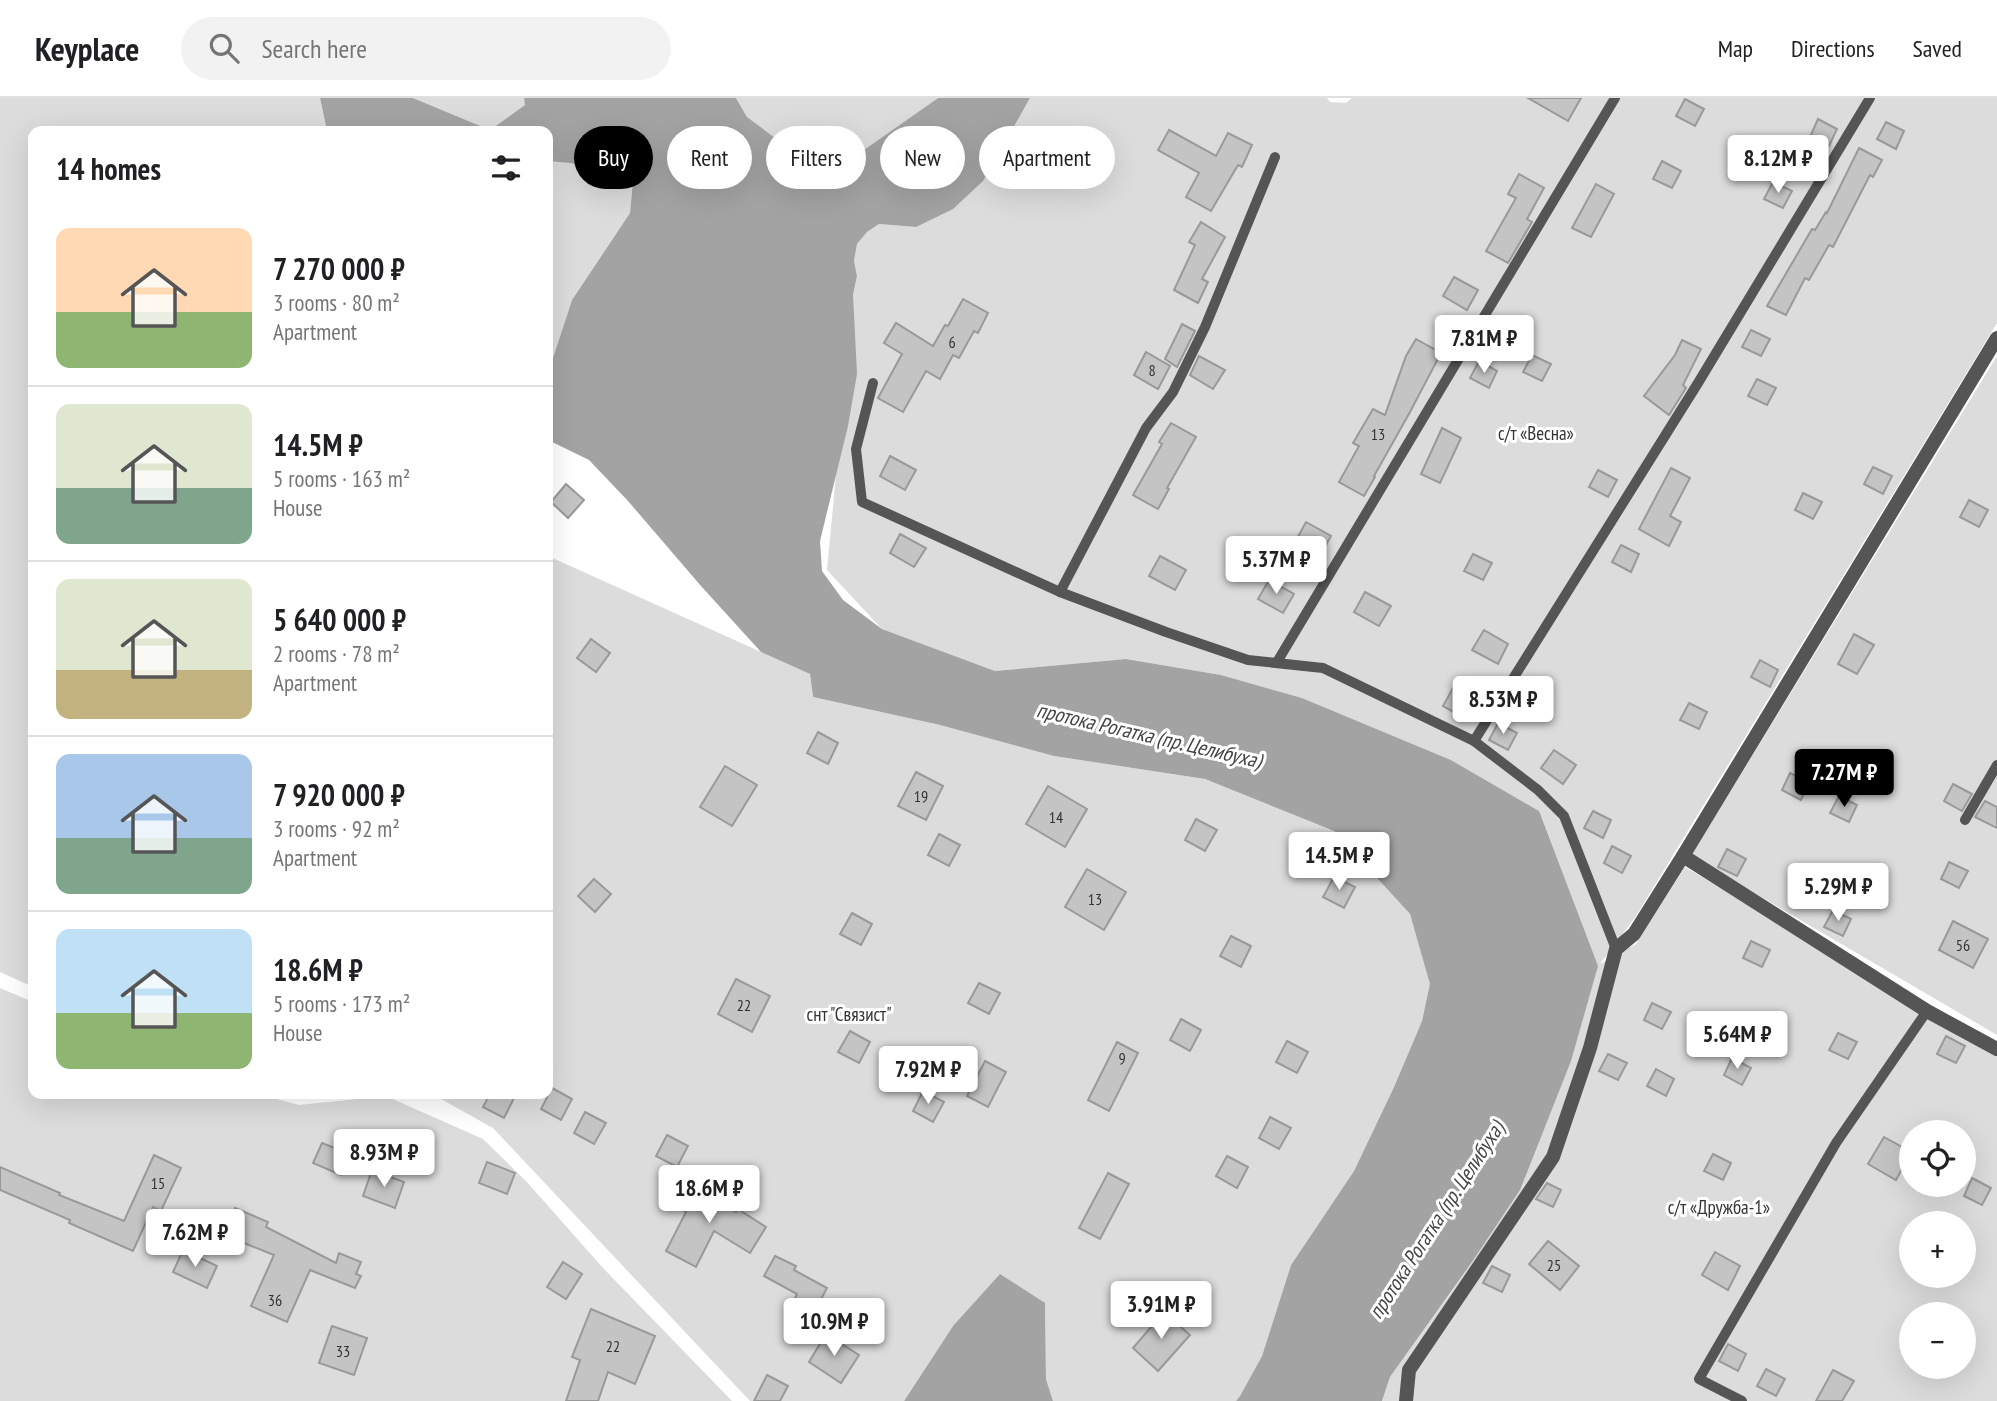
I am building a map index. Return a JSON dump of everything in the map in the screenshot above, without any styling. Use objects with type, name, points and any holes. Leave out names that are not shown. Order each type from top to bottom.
[{"type":"street","points":[[1406,1401],[1409,1370],[1553,1157],[1590,1048],[1616,949],[1634,934],[1683,856],[1997,338]]},
{"type":"street","points":[[1683,856],[1927,1011],[1997,1049]]},
{"type":"lane","points":[[1277,662],[1615,98]]},
{"type":"lane","points":[[1474,741],[1698,383],[1870,98]]},
{"type":"lane","points":[[1060,592],[1146,428],[1173,392],[1205,327],[1275,157]]},
{"type":"lane","points":[[873,383],[856,449],[862,502],[1060,592],[1166,632],[1248,660],[1323,668],[1474,741],[1538,790],[1564,816],[1616,949]]},
{"type":"lane","points":[[1965,820],[1997,765]]},
{"type":"lane","points":[[1742,1401],[1699,1379],[1836,1143],[1927,1011]]},
{"type":"green space","points":[[0,98],[320,98],[326,126],[28,126],[28,985],[0,972]]},
{"type":"green space","points":[[413,98],[524,98],[526,105],[496,126],[480,126]]},
{"type":"green space","points":[[736,98],[938,98],[898,126],[880,126],[880,139],[866,148],[866,126],[766,126],[766,131],[747,117]]},
{"type":"green space","name":"с/т «Весна»","points":[[1030,98],[1327,98],[1330,102],[1346,103],[1352,98],[1997,98],[1997,323],[1636,916],[1600,964],[1636,944],[1685,867],[1997,1053],[1997,1401],[1382,1401],[1390,1377],[1472,1262],[1539,811],[1451,760],[1302,698],[1221,675],[1126,659],[995,671],[882,629],[827,570],[857,276],[854,261],[857,244],[867,232],[879,224],[916,227],[952,189],[965,189],[965,175],[979,160],[979,189],[1115,189],[1115,126],[1010,126]]},
{"type":"green space","points":[[553,161],[574,163],[574,189],[632,189],[630,213],[572,300],[553,358]]},
{"type":"green space","points":[[1997,356],[1997,1035],[1691,856]]},
{"type":"green space","name":"снт \"Связист\"","points":[[553,558],[810,674],[813,697],[940,725],[1054,756],[1205,779],[1334,831],[1410,914],[1431,984],[1422,1021],[1394,1087],[1354,1171],[1291,1265],[1262,1356],[1236,1401],[1053,1401],[1046,1379],[1045,1303],[953,1326],[904,1401],[750,1401],[493,1128],[441,1099],[553,1099]]},
{"type":"green space","points":[[0,988],[28,1000],[28,1099],[277,1099],[299,1105],[357,1099],[393,1099],[483,1139],[526,1181],[603,1268],[732,1401],[0,1401]]},
{"type":"water","points":[[320,98],[413,98],[480,126],[326,126]]},
{"type":"water","name":"протока Рогатка (пр. Целибуха)","points":[[524,98],[736,98],[747,117],[766,131],[766,189],[866,189],[866,148],[880,139],[880,189],[965,189],[965,126],[898,126],[938,98],[1030,98],[1014,126],[979,126],[979,185],[953,209],[916,227],[879,224],[867,232],[857,244],[854,261],[857,276],[853,295],[857,374],[848,426],[820,541],[822,571],[843,600],[882,629],[995,671],[1126,659],[1221,675],[1302,698],[1451,760],[1539,811],[1598,966],[1571,1061],[1520,1190],[1390,1377],[1382,1401],[1236,1401],[1262,1356],[1291,1265],[1354,1171],[1422,1021],[1430,984],[1410,914],[1334,831],[1205,779],[1054,756],[940,725],[813,697],[810,674],[761,652],[589,460],[553,442],[553,358],[572,300],[630,213],[632,189],[653,189],[653,126],[574,126],[574,163],[553,161],[553,126],[496,126],[525,105]]},
{"type":"water","points":[[1000,1274],[1045,1303],[1046,1379],[1053,1401],[904,1401],[953,1326]]},
{"type":"building","points":[[1528,98],[1581,98],[1568,121]]},
{"type":"building","points":[[1685,99],[1704,109],[1695,126],[1676,116]]},
{"type":"building","points":[[1818,119],[1837,129],[1829,146],[1810,137]]},
{"type":"building","points":[[1886,122],[1904,131],[1896,149],[1877,139]]},
{"type":"building","points":[[1169,130],[1216,156],[1228,133],[1252,145],[1242,167],[1238,165],[1211,211],[1186,197],[1199,173],[1158,150]]},
{"type":"building","points":[[1859,148],[1882,160],[1873,177],[1870,175],[1833,247],[1829,245],[1809,280],[1805,278],[1786,315],[1767,306],[1812,229],[1815,230],[1827,213]]},
{"type":"building","points":[[1662,161],[1681,171],[1672,188],[1653,179]]},
{"type":"building","points":[[1519,174],[1544,188],[1527,219],[1532,222],[1508,263],[1486,251],[1516,198],[1508,194]]},
{"type":"building","points":[[1773,182],[1792,191],[1783,208],[1764,199]]},
{"type":"building","points":[[1596,184],[1614,194],[1591,237],[1572,228]]},
{"type":"building","points":[[1201,222],[1225,237],[1202,279],[1208,282],[1198,303],[1174,290],[1195,245],[1189,242]]},
{"type":"building","points":[[1454,277],[1478,290],[1467,310],[1443,296]]},
{"type":"building","points":[[963,299],[988,313],[978,333],[974,331],[959,358],[953,355],[940,379],[926,371],[903,412],[878,398],[902,354],[884,343],[896,323],[933,346]]},
{"type":"building","points":[[1182,324],[1195,331],[1177,367],[1165,359]]},
{"type":"building","points":[[1751,330],[1770,339],[1761,356],[1742,347]]},
{"type":"building","points":[[1416,339],[1441,353],[1364,496],[1339,482],[1359,446],[1353,443],[1373,409],[1385,415],[1406,356]]},
{"type":"building","points":[[1682,340],[1701,349],[1683,385],[1686,388],[1669,415],[1644,396],[1675,355]]},
{"type":"building","points":[[1146,352],[1170,366],[1158,389],[1134,375]]},
{"type":"building","points":[[1532,355],[1551,364],[1542,381],[1523,372]]},
{"type":"building","points":[[1199,356],[1225,370],[1213,389],[1190,375]]},
{"type":"building","points":[[1479,361],[1497,371],[1489,388],[1470,378]]},
{"type":"building","points":[[1757,379],[1776,388],[1767,405],[1748,396]]},
{"type":"building","points":[[1171,423],[1196,437],[1158,509],[1133,495]]},
{"type":"building","points":[[1442,428],[1461,438],[1440,483],[1421,474]]},
{"type":"building","points":[[890,456],[916,470],[905,490],[880,476]]},
{"type":"building","points":[[1873,467],[1892,476],[1883,494],[1864,484]]},
{"type":"building","points":[[1671,468],[1690,478],[1670,516],[1681,522],[1669,546],[1639,529]]},
{"type":"building","points":[[1598,470],[1617,480],[1608,497],[1589,487]]},
{"type":"building","points":[[566,484],[584,500],[568,518],[553,504],[553,500]]},
{"type":"building","points":[[1803,493],[1822,502],[1813,519],[1795,510]]},
{"type":"building","points":[[1969,500],[1988,510],[1979,527],[1960,517]]},
{"type":"building","points":[[1306,522],[1331,536],[1320,556],[1295,542]]},
{"type":"building","points":[[900,534],[926,548],[914,567],[890,553]]},
{"type":"building","points":[[1621,545],[1639,554],[1631,572],[1612,562]]},
{"type":"building","points":[[1473,554],[1492,563],[1483,580],[1464,571]]},
{"type":"building","points":[[1160,556],[1186,570],[1175,590],[1149,576]]},
{"type":"building","points":[[1269,580],[1294,594],[1283,613],[1258,599]]},
{"type":"building","points":[[1365,592],[1391,606],[1379,626],[1354,612]]},
{"type":"building","points":[[1484,630],[1508,644],[1498,664],[1472,650]]},
{"type":"building","points":[[1854,634],[1874,645],[1857,674],[1838,664]]},
{"type":"building","points":[[591,639],[610,653],[596,672],[577,658]]},
{"type":"building","points":[[1760,660],[1778,670],[1770,687],[1751,677]]},
{"type":"building","points":[[1454,686],[1479,700],[1468,720],[1443,706]]},
{"type":"building","points":[[1689,703],[1707,712],[1699,729],[1680,720]]},
{"type":"building","points":[[1498,723],[1517,733],[1508,750],[1489,740]]},
{"type":"building","points":[[818,732],[838,743],[828,764],[807,753]]},
{"type":"building","points":[[1554,750],[1576,765],[1563,784],[1541,768]]},
{"type":"building","points":[[725,766],[757,785],[732,826],[700,807]]},
{"type":"building","points":[[916,772],[943,786],[926,820],[898,806]]},
{"type":"building","points":[[1790,773],[1809,782],[1801,800],[1782,790]]},
{"type":"building","points":[[1953,784],[1972,794],[1962,811],[1944,801]]},
{"type":"building","points":[[1048,786],[1087,809],[1065,847],[1026,824]]},
{"type":"building","points":[[1839,796],[1857,805],[1849,822],[1830,813]]},
{"type":"building","points":[[1985,801],[1997,807],[1997,828],[1975,817]]},
{"type":"building","points":[[1593,811],[1611,820],[1603,838],[1584,828]]},
{"type":"building","points":[[1196,819],[1217,830],[1205,851],[1185,840]]},
{"type":"building","points":[[939,834],[960,845],[949,866],[928,855]]},
{"type":"building","points":[[1612,846],[1631,856],[1622,873],[1604,863]]},
{"type":"building","points":[[1727,849],[1746,859],[1737,876],[1718,867]]},
{"type":"building","points":[[1949,862],[1968,871],[1959,888],[1941,879]]},
{"type":"building","points":[[1087,869],[1126,892],[1104,930],[1065,907]]},
{"type":"building","points":[[1334,877],[1355,887],[1344,908],[1323,897]]},
{"type":"building","points":[[594,879],[611,894],[595,912],[578,896]]},
{"type":"building","points":[[1833,910],[1851,919],[1843,936],[1824,927]]},
{"type":"building","points":[[852,913],[872,924],[861,945],[840,934]]},
{"type":"building","points":[[1953,921],[1988,939],[1973,968],[1939,950]]},
{"type":"building","points":[[1231,936],[1251,946],[1241,967],[1220,956]]},
{"type":"building","points":[[1751,941],[1770,950],[1762,967],[1743,958]]},
{"type":"building","points":[[736,979],[770,996],[752,1032],[718,1014]]},
{"type":"building","points":[[979,983],[1000,993],[989,1014],[968,1003]]},
{"type":"building","points":[[1652,1003],[1671,1012],[1662,1029],[1644,1020]]},
{"type":"building","points":[[1181,1019],[1201,1030],[1190,1051],[1170,1040]]},
{"type":"building","points":[[850,1031],[870,1042],[859,1063],[838,1052]]},
{"type":"building","points":[[1838,1033],[1857,1042],[1848,1059],[1829,1050]]},
{"type":"building","points":[[1946,1036],[1965,1046],[1956,1063],[1937,1054]]},
{"type":"building","points":[[1287,1041],[1308,1052],[1297,1073],[1276,1062]]},
{"type":"building","points":[[1117,1042],[1138,1053],[1109,1111],[1088,1100]]},
{"type":"building","points":[[1608,1054],[1627,1063],[1618,1080],[1599,1071]]},
{"type":"building","points":[[1732,1058],[1751,1068],[1742,1085],[1724,1075]]},
{"type":"building","points":[[985,1061],[1006,1072],[988,1107],[967,1096]]},
{"type":"building","points":[[1656,1069],[1674,1079],[1666,1096],[1647,1086]]},
{"type":"building","points":[[553,1089],[572,1099],[561,1120],[541,1109],[546,1099],[553,1099]]},
{"type":"building","points":[[923,1091],[944,1102],[933,1122],[913,1111]]},
{"type":"building","points":[[487,1099],[514,1099],[504,1118],[483,1107]]},
{"type":"building","points":[[585,1112],[606,1123],[594,1144],[574,1133]]},
{"type":"building","points":[[1270,1117],[1291,1128],[1279,1149],[1259,1138]]},
{"type":"building","points":[[667,1135],[688,1146],[677,1167],[656,1156]]},
{"type":"building","points":[[1884,1137],[1899,1145],[1899,1174],[1896,1180],[1868,1164]]},
{"type":"building","points":[[322,1143],[350,1154],[341,1175],[313,1163]]},
{"type":"building","points":[[1713,1154],[1731,1163],[1723,1180],[1704,1171]]},
{"type":"building","points":[[154,1155],[181,1168],[161,1211],[153,1207],[133,1251],[0,1190],[0,1167],[60,1193],[59,1195],[124,1221]]},
{"type":"building","points":[[1227,1156],[1248,1167],[1237,1188],[1216,1176]]},
{"type":"building","points":[[487,1162],[515,1173],[507,1194],[479,1183]]},
{"type":"building","points":[[372,1170],[404,1182],[395,1208],[363,1196]]},
{"type":"building","points":[[1108,1173],[1129,1184],[1100,1239],[1079,1228]]},
{"type":"building","points":[[1976,1180],[1991,1188],[1982,1205],[1966,1197],[1976,1197]]},
{"type":"building","points":[[679,1181],[736,1212],[738,1209],[766,1227],[750,1253],[714,1231],[696,1267],[666,1251],[686,1212],[668,1202]]},
{"type":"building","points":[[1547,1183],[1561,1190],[1553,1207],[1536,1199]]},
{"type":"building","points":[[235,1208],[268,1222],[266,1227],[336,1263],[339,1253],[361,1262],[356,1274],[361,1276],[355,1288],[310,1270],[287,1322],[251,1306],[274,1255],[224,1235]]},
{"type":"building","points":[[1548,1241],[1579,1266],[1560,1290],[1529,1264]]},
{"type":"building","points":[[183,1250],[217,1266],[207,1288],[173,1272]]},
{"type":"building","points":[[1715,1252],[1740,1266],[1728,1290],[1702,1275]]},
{"type":"building","points":[[775,1256],[796,1266],[794,1270],[827,1288],[816,1309],[795,1298],[797,1294],[764,1276]]},
{"type":"building","points":[[563,1262],[582,1274],[566,1299],[547,1287]]},
{"type":"building","points":[[1492,1266],[1510,1275],[1502,1292],[1483,1283]]},
{"type":"building","points":[[591,1309],[655,1336],[635,1384],[608,1372],[598,1401],[566,1401],[580,1360],[572,1357]]},
{"type":"building","points":[[1164,1312],[1190,1335],[1158,1371],[1133,1348]]},
{"type":"building","points":[[332,1326],[367,1338],[354,1375],[319,1363]]},
{"type":"building","points":[[826,1334],[859,1355],[841,1383],[809,1362]]},
{"type":"building","points":[[1728,1344],[1746,1354],[1738,1371],[1719,1361]]},
{"type":"building","points":[[1766,1369],[1785,1379],[1776,1396],[1757,1386]]},
{"type":"building","points":[[1833,1370],[1854,1381],[1842,1401],[1816,1401]]},
{"type":"building","points":[[767,1375],[788,1386],[780,1401],[754,1401]]},
{"type":"park label","name":"с/т «Дружба-1»","points":[[1719,1207]]}]
